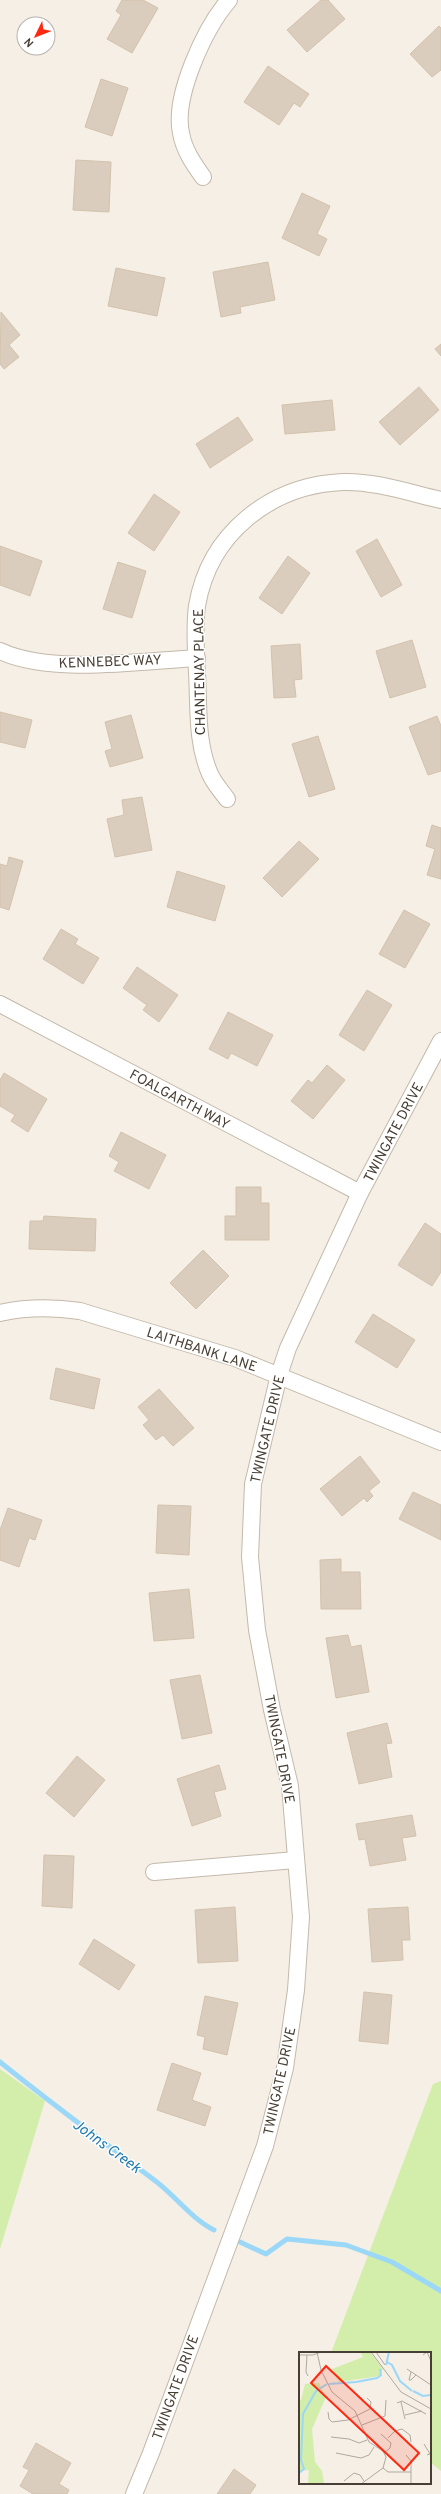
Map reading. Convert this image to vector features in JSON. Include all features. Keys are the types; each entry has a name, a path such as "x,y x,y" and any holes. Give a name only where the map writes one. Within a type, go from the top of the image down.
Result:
{"street":[{"path":"203,177 185,148 180,132 180,117 189,74 208,32 229,0"},
{"name":"CHANTENAY PLACE","path":"227,799 210,776 201,749 197,658 197,608 210,564 236,527 266,504 304,487 344,482 441,500"},
{"name":"KENNEBEC WAY","path":"0,651 31,660 68,665 197,658"},
{"name":"FOALGARTH WAY","path":"0,1004 360,1193"},
{"name":"TWINGATE DRIVE","path":"134,2494 265,2146 285,2068 296,1990 301,1916 290,1786 272,1710 257,1630 250,1557 253,1484 279,1375 288,1348 360,1193 441,1041"},
{"name":"LAITHBANK LANE","path":"0,1313 23,1308 54,1308 80,1311 235,1358 441,1442"},
{"path":"154,1872 296,1860"}],"green space":[{"path":"0,2069 45,2101 0,2249"},
{"path":"441,2081 441,2471 431,2463 431,2352 331,2352 433,2084"}],"building":[{"path":"122,0 143,0 158,8 132,53 107,39 121,15 116,11"},
{"path":"321,0 328,0 345,19 307,52 287,30"},
{"path":"439,26 441,28 441,70 432,77 410,54"},
{"path":"268,66 309,94 300,107 294,103 279,125 244,102"},
{"path":"101,79 128,88 112,136 85,127"},
{"path":"76,160 111,162 109,212 73,210"},
{"path":"302,193 330,206 317,234 327,239 319,256 282,238"},
{"path":"268,262 275,300 240,307 241,313 221,317 213,272"},
{"path":"116,268 165,278 157,316 108,306"},
{"path":"1,312 20,335 9,345 19,357 4,369 0,364"},
{"path":"441,344 441,356 435,349"},
{"path":"419,387 439,410 400,445 379,422"},
{"path":"332,400 335,430 285,434 282,405"},
{"path":"238,417 253,440 210,468 196,444"},
{"path":"154,494 180,512 154,551 128,533"},
{"path":"377,539 402,585 381,597 356,551"},
{"path":"0,546 42,561 30,596 0,585"},
{"path":"288,556 310,573 282,614 259,598"},
{"path":"118,562 146,571 132,618 103,609"},
{"path":"412,640 426,687 390,698 376,651"},
{"path":"300,644 302,679 294,680 296,697 274,698 271,646"},
{"path":"0,712 32,720 25,748 0,742"},
{"path":"131,715 143,758 110,767 105,751 112,749 105,722"},
{"path":"437,716 441,726 441,771 428,775 409,727"},
{"path":"318,736 335,789 309,797 292,744"},
{"path":"142,797 152,850 115,857 107,819 124,815 122,800"},
{"path":"432,825 441,828 441,879 427,875 435,849 426,846"},
{"path":"299,841 319,859 282,897 263,878"},
{"path":"9,857 23,861 9,910 0,907 0,864 7,866"},
{"path":"177,871 225,886 215,921 167,907"},
{"path":"404,910 430,924 405,968 379,954"},
{"path":"61,929 78,939 75,944 99,958 83,984 43,959"},
{"path":"137,967 178,995 159,1022 143,1010 147,1005 123,988"},
{"path":"367,990 392,1005 364,1051 339,1035"},
{"path":"228,1012 273,1035 257,1066 231,1053 228,1059 209,1049"},
{"path":"327,1065 345,1080 313,1119 291,1101 308,1080 312,1083"},
{"path":"4,1073 47,1099 28,1132 11,1121 15,1115 0,1106 0,1080"},
{"path":"121,1132 166,1155 149,1189 114,1171 119,1162 109,1156"},
{"path":"236,1187 261,1187 261,1203 269,1203 269,1240 225,1240 225,1216 236,1216"},
{"path":"44,1216 96,1219 95,1251 29,1249 30,1221 43,1221"},
{"path":"425,1223 441,1234 441,1272 432,1286 398,1265"},
{"path":"203,1250 229,1276 196,1309 170,1283"},
{"path":"373,1314 415,1340 397,1368 355,1342"},
{"path":"56,1368 100,1379 94,1409 50,1399"},
{"path":"159,1389 194,1428 173,1446 163,1435 156,1440 143,1425 149,1420 138,1407"},
{"path":"360,1456 380,1482 369,1491 373,1496 367,1502 364,1498 342,1516 320,1489"},
{"path":"413,1492 441,1505 441,1540 399,1519"},
{"path":"158,1505 191,1506 189,1555 156,1553"},
{"path":"8,1508 42,1520 35,1540 29,1538 19,1567 0,1560 0,1530"},
{"path":"341,1559 341,1572 360,1572 361,1609 321,1609 320,1560"},
{"path":"189,1589 194,1638 154,1641 149,1593"},
{"path":"348,1635 351,1647 361,1645 369,1692 336,1698 326,1638"},
{"path":"200,1675 212,1733 182,1739 170,1680"},
{"path":"387,1723 392,1743 386,1744 392,1777 359,1784 347,1733"},
{"path":"77,1756 105,1780 74,1817 46,1793"},
{"path":"219,1765 226,1789 214,1792 221,1816 192,1826 177,1779"},
{"path":"412,1815 416,1836 402,1838 406,1860 370,1866 365,1839 359,1840 356,1824"},
{"path":"44,1855 74,1856 72,1908 42,1906"},
{"path":"235,1907 238,1961 198,1963 195,1910"},
{"path":"408,1907 410,1940 402,1940 403,1960 372,1962 368,1909"},
{"path":"94,1939 135,1965 119,1990 79,1964"},
{"path":"364,1992 392,1995 388,2044 359,2041"},
{"path":"205,1996 238,2003 227,2055 203,2049 205,2037 197,2035"},
{"path":"172,2063 201,2073 192,2100 211,2107 205,2126 157,2110"},
{"path":"36,2443 71,2463 59,2484 69,2490 67,2494 33,2494 20,2486 29,2470 23,2467"},
{"path":"234,2469 256,2485 250,2494 217,2494"}],"waterway":[{"name":"Johns Creek","path":"0,2062 158,2183 199,2220 214,2230"},
{"name":"Johns Creek","path":"240,2242 266,2254 287,2239 346,2245 392,2262 441,2291"}]}
